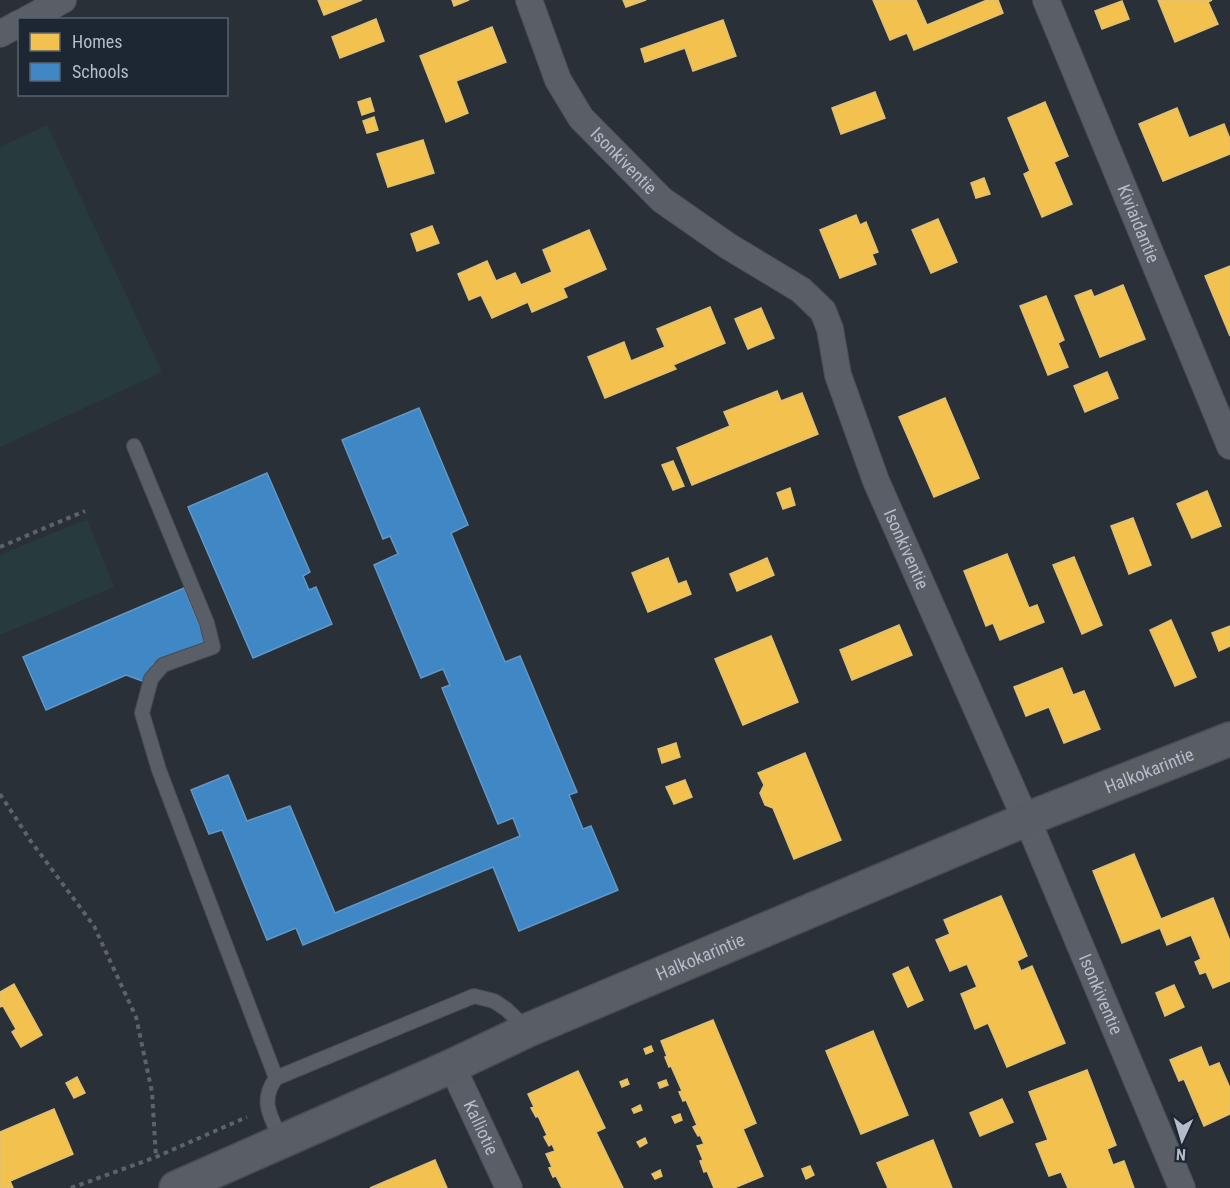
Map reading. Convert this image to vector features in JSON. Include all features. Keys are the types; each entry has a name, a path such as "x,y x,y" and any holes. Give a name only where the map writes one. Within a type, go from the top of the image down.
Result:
{"street":[{"path":"30,18 63,0"},
{"name":"Isonkiventie","path":"529,0 558,80 581,118 662,200 728,246 801,290 823,311 830,329 838,375 876,481 1027,819 1182,1188"},
{"name":"Kiviaidantie","path":"1046,0 1230,446"},
{"path":"0,34 18,24"},
{"name":"Halkokarintie","path":"176,1188 528,1030 1027,819 1230,739"},
{"name":"Kalliotie","path":"452,1066 508,1188"}],"lane":[{"path":"134,446 207,623 213,647 163,665 151,679 142,713 159,770 276,1078"},
{"path":"282,1141 267,1108 270,1087 276,1078 474,996 494,1001 528,1030"}],"path":[{"path":"0,547 86,510"},
{"path":"0,794 30,840 94,926 136,1017 152,1092 156,1157"}],"green space":[{"path":"47,125 162,372 0,447 0,147"},
{"path":"87,519 114,587 0,635 0,555"}],"building: Homes":[{"path":"318,0 362,0 324,15"},
{"path":"452,0 469,0 454,6"},
{"path":"623,0 646,0 626,7"},
{"path":"873,0 916,0 927,25 987,0 998,0 1003,13 914,50 907,33 890,40"},
{"path":"1158,0 1212,0 1208,2 1218,24 1175,42"},
{"path":"1122,1 1129,19 1102,29 1095,11"},
{"path":"376,19 384,41 340,58 332,37"},
{"path":"723,20 736,56 693,71 685,48 645,62 641,49"},
{"path":"492,27 506,62 456,81 468,113 446,122 420,56"},
{"path":"875,92 885,118 841,134 832,108"},
{"path":"370,98 374,111 362,115 358,102"},
{"path":"1045,102 1068,156 1054,162 1072,204 1042,217 1024,174 1030,171 1008,118"},
{"path":"1177,108 1189,138 1224,124 1230,139 1230,154 1163,181 1139,124"},
{"path":"374,117 378,130 367,133 363,121"},
{"path":"423,140 434,173 388,187 377,154"},
{"path":"984,178 990,194 976,198 971,183"},
{"path":"856,215 860,225 866,222 878,252 872,254 876,264 840,278 820,230"},
{"path":"938,219 957,262 931,273 912,230"},
{"path":"432,226 439,243 417,251 411,234"},
{"path":"589,230 606,269 563,288 567,297 532,312 528,302 492,318 481,295 469,300 458,274 487,261 496,281 515,273 521,285 552,272 543,250"},
{"path":"1230,266 1230,336 1205,276"},
{"path":"1123,285 1145,339 1100,357 1075,296 1091,290 1094,297"},
{"path":"1046,296 1064,340 1058,343 1068,367 1048,375 1020,306"},
{"path":"710,307 725,343 673,365 676,369 605,398 588,357 624,342 631,361 665,347 657,329"},
{"path":"761,308 774,338 748,349 735,319"},
{"path":"1107,372 1118,398 1085,412 1074,386"},
{"path":"777,391 781,401 802,393 818,434 692,485 677,448 730,426 724,412"},
{"path":"945,398 979,478 934,497 899,417"},
{"path":"673,461 684,486 673,490 662,465"},
{"path":"790,488 795,505 783,509 777,493"},
{"path":"1207,491 1221,526 1192,538 1177,504"},
{"path":"1133,518 1151,565 1129,574 1111,526"},
{"path":"1007,554 1029,608 1037,605 1044,622 1000,640 993,623 986,626 964,571"},
{"path":"1074,557 1102,625 1082,634 1053,565"},
{"path":"668,558 678,584 686,581 691,594 648,612 632,573"},
{"path":"767,558 774,575 737,591 730,574"},
{"path":"1171,620 1196,677 1175,686 1150,630"},
{"path":"899,625 912,655 852,680 840,650"},
{"path":"1230,626 1230,646 1219,651 1212,633"},
{"path":"771,636 798,702 743,725 715,659"},
{"path":"1062,668 1073,695 1084,691 1100,729 1064,743 1049,707 1026,716 1014,687"},
{"path":"676,743 680,757 662,763 658,749"},
{"path":"805,753 841,840 794,859 773,808 765,805 760,793 764,785 758,773"},
{"path":"685,780 692,797 674,804 666,787"},
{"path":"1134,854 1161,919 1213,898 1230,941 1230,981 1213,988 1206,972 1200,974 1195,962 1201,959 1191,935 1167,945 1160,928 1122,943 1093,871"},
{"path":"1001,896 1027,956 1017,961 1021,971 1032,966 1065,1043 1007,1067 988,1023 975,1029 961,994 977,987 967,964 950,971 936,940 950,934 944,920"},
{"path":"908,967 923,1000 908,1007 893,974"},
{"path":"14,984 42,1035 21,1047 12,1032 16,1029 3,1006 0,1007 0,992"},
{"path":"1174,985 1184,1007 1165,1016 1156,993"},
{"path":"713,1020 756,1123 743,1129 763,1176 734,1188 714,1188 707,1171 704,1172 700,1161 703,1160 697,1146 704,1144 693,1127 697,1125 686,1100 683,1101 679,1092 682,1091 671,1066 669,1067 661,1041"},
{"path":"873,1031 908,1115 861,1134 826,1051"},
{"path":"651,1046 653,1051 646,1054 644,1049"},
{"path":"1201,1047 1209,1067 1219,1063 1230,1088 1230,1114 1204,1126 1184,1079 1179,1081 1170,1060"},
{"path":"1087,1070 1116,1145 1107,1149 1113,1165 1124,1161 1134,1188 1068,1188 1061,1172 1049,1176 1036,1144 1048,1140 1029,1092"},
{"path":"578,1071 605,1128 596,1132 623,1188 562,1188 549,1168 552,1167 546,1154 555,1151 552,1144 549,1146 544,1137 547,1135 538,1116 536,1117 531,1108 534,1107 528,1094"},
{"path":"77,1077 85,1093 74,1098 66,1083"},
{"path":"627,1079 629,1084 622,1087 620,1082"},
{"path":"666,1080 668,1085 660,1088 658,1083"},
{"path":"1002,1099 1013,1122 980,1136 970,1113"},
{"path":"640,1105 642,1110 634,1113 632,1109"},
{"path":"54,1109 73,1154 10,1181 13,1188 0,1188 0,1132"},
{"path":"680,1114 682,1120 675,1123 672,1117"},
{"path":"645,1138 647,1143 640,1147 637,1142"},
{"path":"933,1140 952,1188 888,1188 877,1163"},
{"path":"435,1160 447,1188 370,1188"},
{"path":"810,1166 814,1175 806,1179 802,1169"},
{"path":"660,1170 662,1176 655,1179 652,1174"}],"building: Schools":[{"path":"419,408 468,525 451,533 505,662 520,656 577,792 569,795 583,829 591,826 618,890 519,931 493,867 303,945 296,928 267,940 222,830 209,834 191,790 228,775 247,821 290,806 335,913 520,836 513,818 498,824 442,688 450,685 443,669 421,678 374,565 398,554 390,536 383,539 342,440"},
{"path":"267,473 310,572 303,576 309,590 316,587 332,624 253,658 188,507"},
{"path":"184,588 206,641 153,664 145,682 126,675 46,710 23,657"}]}
